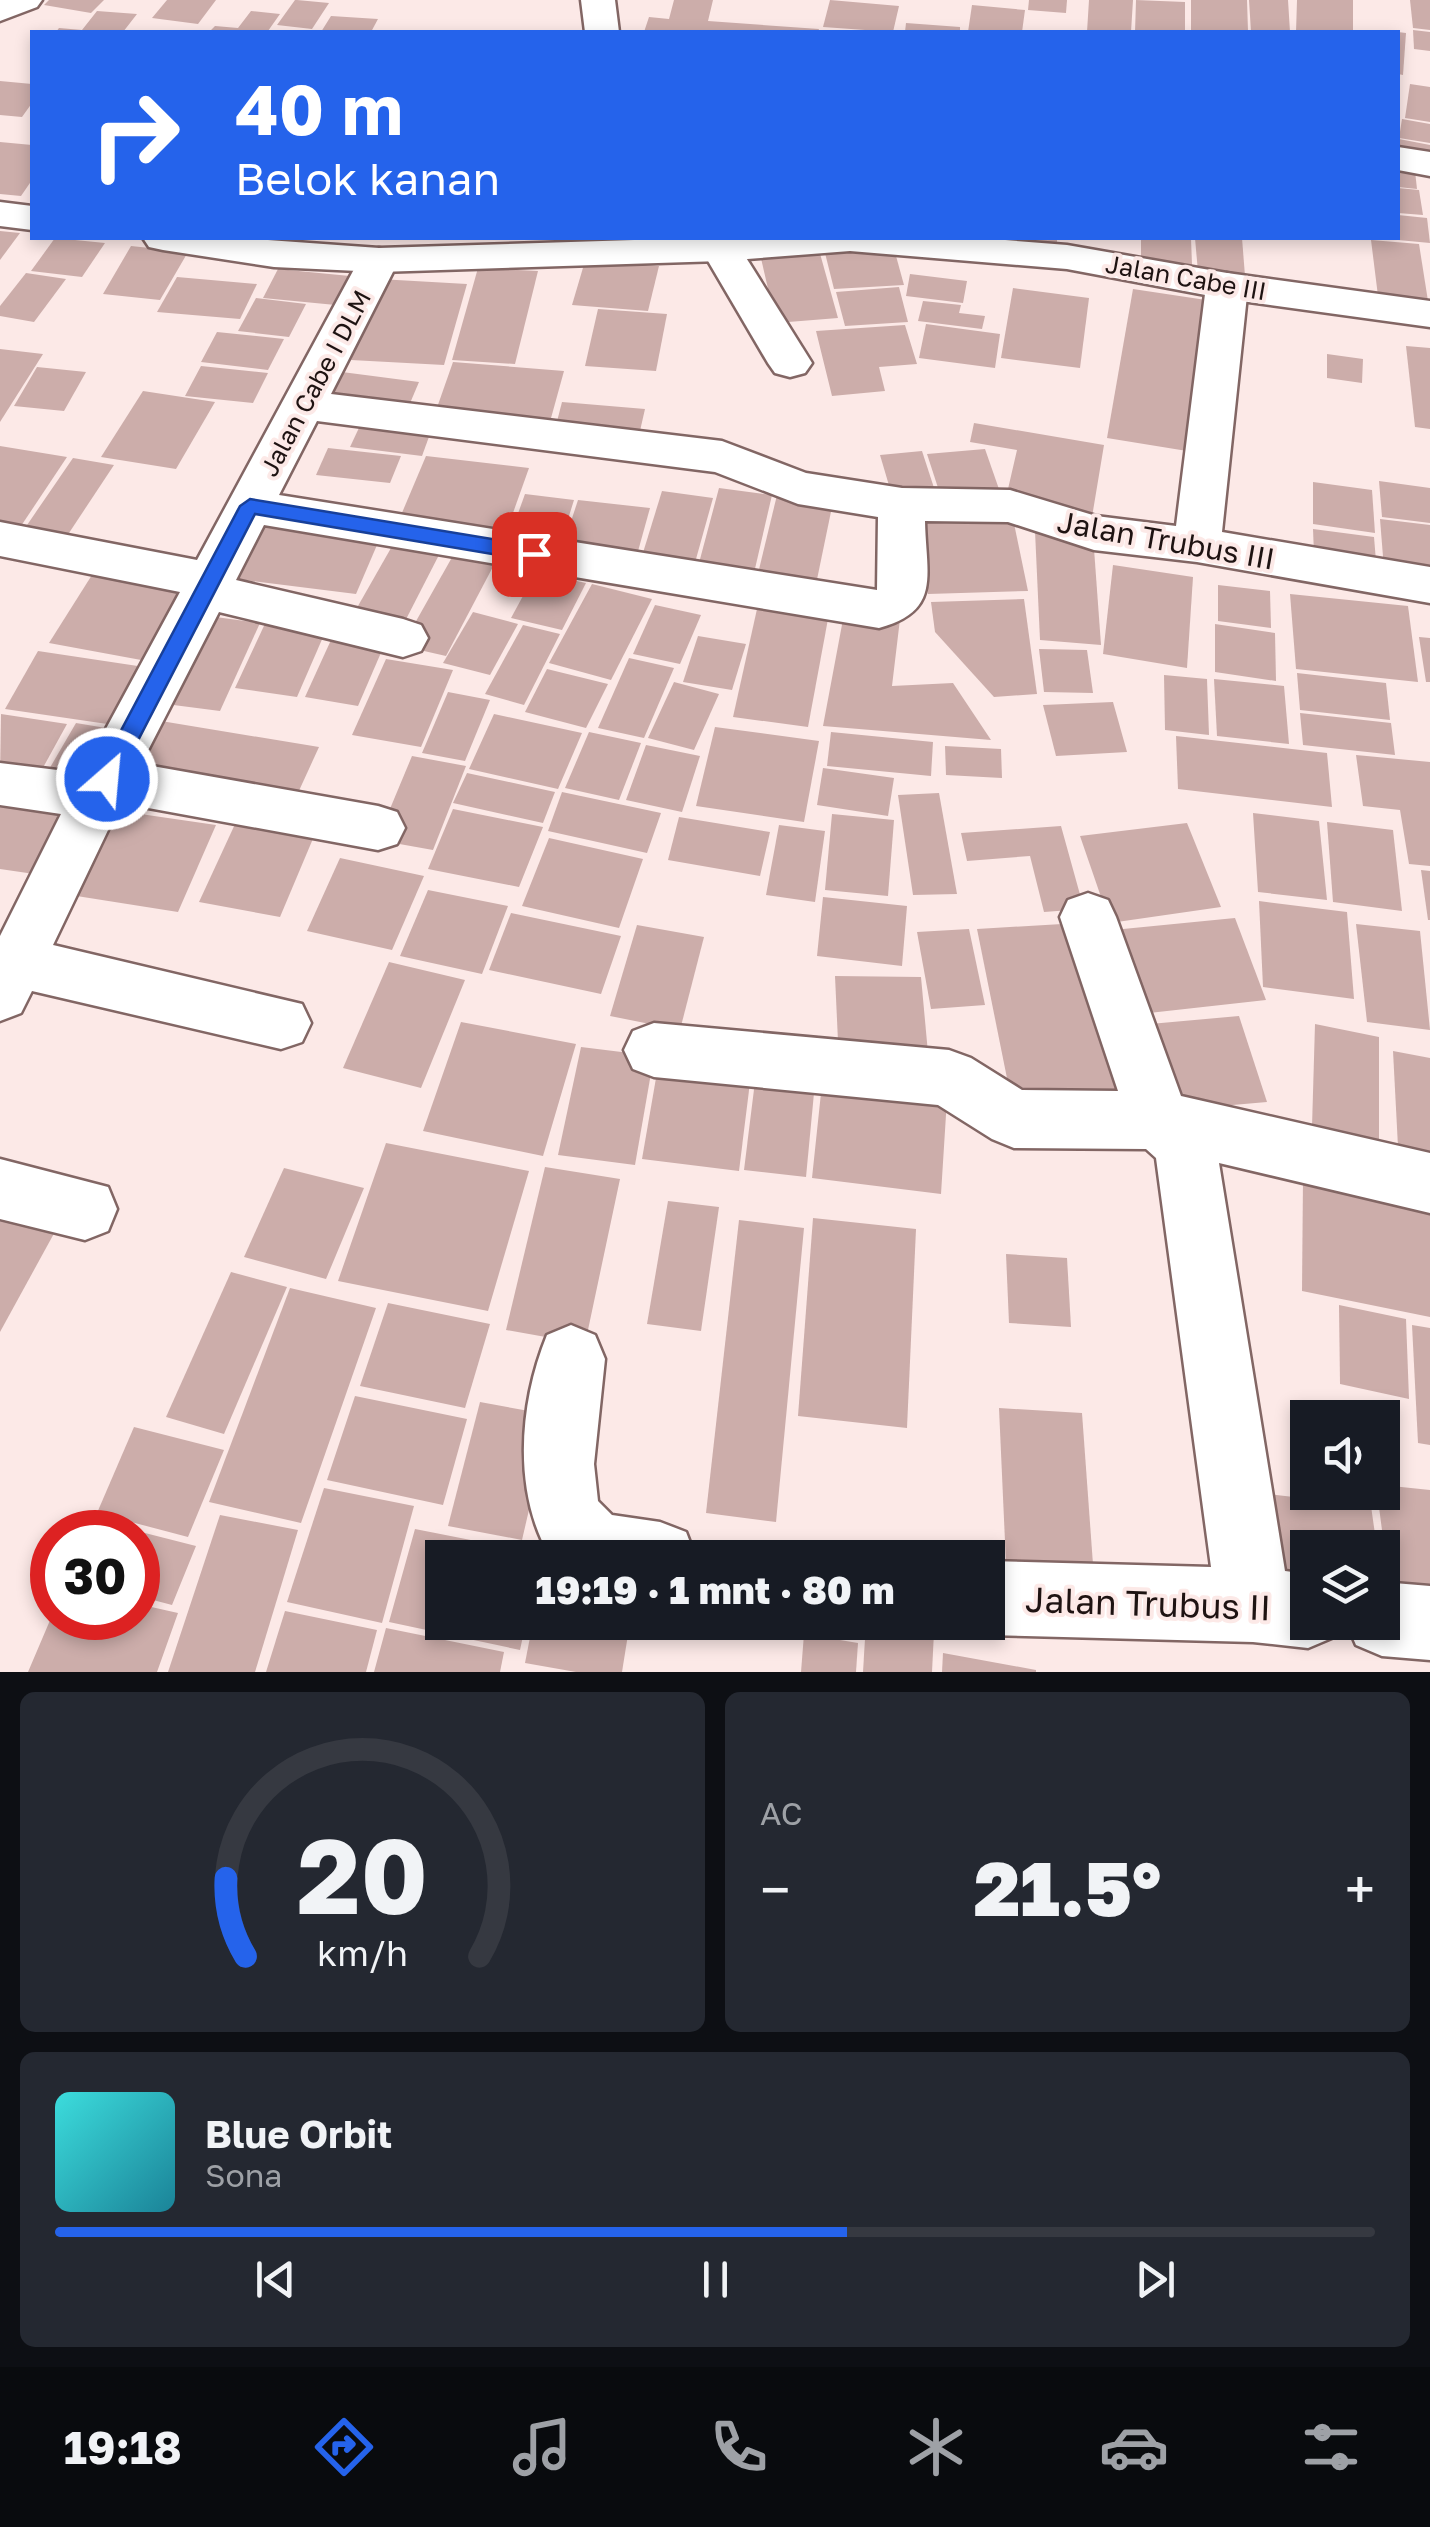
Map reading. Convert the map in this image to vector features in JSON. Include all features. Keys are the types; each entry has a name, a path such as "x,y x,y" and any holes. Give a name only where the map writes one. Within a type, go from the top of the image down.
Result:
{"street":[{"path":"0,12 25,0"},
{"path":"598,0 602,30"},
{"path":"1400,159 1430,164"},
{"path":"0,214 30,218"},
{"name":"Jalan Cabe III","path":"176,240 274,255 380,260 721,250 828,240"},
{"name":"Jalan Cabe III","path":"897,240 1067,247 1228,286 1430,314"},
{"path":"721,250 790,362"},
{"name":"Jalan Cabe I DLM","path":"8,978 207,585 380,260"},
{"path":"1196,545 1228,286"},
{"name":"Jalan Trubus III","path":"304,405 722,457 798,488 902,504 1010,506 1094,533 1196,545 1430,585"},
{"path":"250,506 879,610 902,596 902,504"},
{"path":"0,539 207,585 403,638"},
{"path":"0,784 102,788 378,828"},
{"path":"1088,917 1159,1120 1186,1144 1280,1608"},
{"path":"8,978 281,1022"},
{"path":"654,1050 948,1078 1014,1119 1159,1120 1430,1183"},
{"path":"0,1189 85,1209"},
{"path":"571,1358 558,1489 564,1516 585,1540"},
{"name":"Jalan Trubus II","path":"1005,1599 1280,1608"},
{"path":"1400,1620 1430,1624"}],"building":[{"path":"49,0 104,0 91,13 44,5"},
{"path":"167,0 216,0 198,24 152,18"},
{"path":"295,0 329,3 312,29 277,25"},
{"path":"674,0 713,0 708,21 819,29 645,30 649,17 669,19"},
{"path":"830,0 899,6 893,30 823,27"},
{"path":"1029,0 1067,0 1066,13 1028,10"},
{"path":"1089,0 1133,0 1131,30 1087,30"},
{"path":"1136,0 1185,2 1185,30 1135,30"},
{"path":"1191,0 1247,0 1248,30 1191,30"},
{"path":"1249,0 1288,0 1290,30 1251,30"},
{"path":"1297,0 1353,0 1353,30 1296,30"},
{"path":"1410,0 1430,0 1430,30 1413,28"},
{"path":"972,5 1025,10 1022,30 968,30"},
{"path":"97,11 137,14 125,30 82,30"},
{"path":"251,11 280,14 269,30 211,30 215,26 238,28"},
{"path":"331,16 378,19 372,30 322,30"},
{"path":"906,23 960,27 960,30 905,30"},
{"path":"1413,30 1430,32 1430,51 1414,49"},
{"path":"1400,32 1406,33 1403,75 1400,74"},
{"path":"0,81 30,84 30,106 22,117 0,115"},
{"path":"1410,84 1430,87 1430,122 1405,118"},
{"path":"1402,119 1430,124 1430,143 1400,138"},
{"path":"1400,139 1430,145 1430,162 1400,156"},
{"path":"0,142 30,145 30,183 21,196 0,194"},
{"path":"1400,161 1414,162 1417,189 1400,187"},
{"path":"1400,188 1419,190 1423,215 1400,213"},
{"path":"1400,215 1427,218 1430,243 1398,240"},
{"path":"0,231 20,233 0,260"},
{"path":"54,240 105,243 82,277 31,271"},
{"path":"991,240 1057,240 1057,246"},
{"path":"1141,240 1191,240 1192,265 1141,261"},
{"path":"1195,240 1242,240 1245,276 1198,272"},
{"path":"1371,240 1419,244 1428,301 1378,296"},
{"path":"893,245 904,285 834,289 824,249"},
{"path":"131,246 188,252 160,300 103,294"},
{"path":"819,250 838,318 776,323 760,254"},
{"path":"585,261 659,266 648,311 572,305"},
{"path":"478,268 538,271 515,364 452,360"},
{"path":"278,269 360,277 346,306 263,298"},
{"path":"26,273 66,279 34,322 0,316 0,306"},
{"path":"910,274 967,281 963,303 906,296"},
{"path":"177,277 257,284 240,319 157,312"},
{"path":"379,279 467,284 444,365 351,360"},
{"path":"899,287 908,322 845,326 836,292"},
{"path":"1013,288 1089,298 1080,368 1001,358"},
{"path":"1133,289 1206,300 1187,451 1107,438"},
{"path":"256,298 306,304 289,337 238,331"},
{"path":"923,301 961,305 959,313 985,316 982,329 918,321"},
{"path":"598,309 667,314 656,371 585,366"},
{"path":"926,324 1000,334 995,368 919,358"},
{"path":"905,325 917,364 879,367 885,391 832,396 816,331"},
{"path":"217,332 284,339 268,370 201,362"},
{"path":"1406,346 1430,348 1430,429 1415,427"},
{"path":"0,349 43,354 0,422"},
{"path":"1327,354 1363,359 1362,383 1327,378"},
{"path":"453,362 564,371 548,429 433,419"},
{"path":"201,366 268,373 253,403 185,396"},
{"path":"37,367 86,372 64,411 14,406"},
{"path":"342,372 419,382 405,415 326,405"},
{"path":"143,391 215,402 176,469 101,457"},
{"path":"562,402 645,409 637,444 553,437"},
{"path":"365,415 434,423 422,456 350,447"},
{"path":"974,423 1104,445 1092,517 1005,502 1017,450 970,442"},
{"path":"0,446 67,457 13,538 0,536"},
{"path":"328,448 401,456 390,483 316,475"},
{"path":"985,449 1000,492 941,497 927,454"},
{"path":"922,451 936,494 893,499 880,455"},
{"path":"426,456 529,468 503,541 396,527"},
{"path":"73,458 114,465 67,536 25,528"},
{"path":"1379,481 1430,488 1430,523 1382,517"},
{"path":"1313,482 1372,490 1375,533 1313,524"},
{"path":"719,488 772,495 751,586 695,578"},
{"path":"662,491 713,498 691,577 638,569"},
{"path":"525,494 574,500 558,551 507,544"},
{"path":"777,495 833,502 814,594 755,586"},
{"path":"578,500 650,508 635,562 561,552"},
{"path":"1011,509 1028,591 928,594 915,511"},
{"path":"251,514 383,531 356,594 221,577"},
{"path":"1380,519 1430,525 1430,575 1384,569"},
{"path":"1313,529 1374,537 1376,561 1314,554"},
{"path":"1035,531 1093,535 1101,645 1040,640"},
{"path":"395,541 441,551 400,631 350,620"},
{"path":"455,552 496,561 446,656 402,646"},
{"path":"1113,565 1193,577 1187,668 1103,654"},
{"path":"97,567 197,585 152,662 49,643"},
{"path":"536,572 586,583 562,630 511,618"},
{"path":"592,584 652,599 611,680 549,663"},
{"path":"1218,585 1270,591 1271,628 1218,621"},
{"path":"1290,594 1408,606 1418,682 1296,669"},
{"path":"1024,599 1037,694 994,697 935,632 931,602"},
{"path":"655,605 701,615 680,664 633,654"},
{"path":"757,609 828,619 808,727 733,717"},
{"path":"473,612 518,624 490,675 443,663"},
{"path":"270,613 330,621 297,697 235,688"},
{"path":"844,614 900,619 892,686 953,683 991,740 823,726"},
{"path":"201,615 260,623 220,711 158,703"},
{"path":"1215,624 1275,633 1276,681 1215,672"},
{"path":"523,625 560,634 524,705 485,694"},
{"path":"698,636 746,644 732,690 683,682"},
{"path":"1419,637 1430,638 1430,682 1426,682"},
{"path":"331,640 383,648 358,706 305,697"},
{"path":"1039,649 1087,650 1093,693 1044,692"},
{"path":"38,651 151,668 121,726 5,709"},
{"path":"629,658 674,668 644,738 598,728"},
{"path":"386,659 453,670 421,747 352,735"},
{"path":"547,669 608,684 586,728 525,712"},
{"path":"1297,673 1386,683 1390,720 1300,710"},
{"path":"1164,675 1207,679 1209,735 1165,730"},
{"path":"1214,679 1284,686 1289,744 1217,736"},
{"path":"674,682 719,694 694,750 648,738"},
{"path":"448,692 490,700 465,761 422,753"},
{"path":"1113,702 1127,752 1056,756 1043,705"},
{"path":"1300,713 1391,723 1395,755 1303,745"},
{"path":"1,714 67,724 34,784 0,778"},
{"path":"494,714 582,733 558,789 469,769"},
{"path":"161,721 319,747 292,806 131,778"},
{"path":"76,723 118,730 85,790 41,783"},
{"path":"715,727 819,741 804,822 696,806"},
{"path":"589,732 641,743 619,800 565,788"},
{"path":"831,732 933,742 931,776 827,766"},
{"path":"1176,736 1327,753 1332,807 1178,789"},
{"path":"646,745 700,756 682,812 626,800"},
{"path":"945,746 1001,749 1002,778 946,775"},
{"path":"1356,755 1430,762 1430,866 1409,864 1400,810 1363,806"},
{"path":"412,756 466,766 433,850 377,840"},
{"path":"823,768 894,778 888,816 817,805"},
{"path":"467,773 555,792 543,823 453,803"},
{"path":"562,792 661,813 647,853 548,831"},
{"path":"939,793 957,894 913,895 898,795"},
{"path":"0,799 80,810 48,876 0,869"},
{"path":"106,809 216,825 178,912 64,894"},
{"path":"242,809 320,822 280,917 199,902"},
{"path":"453,809 543,827 519,887 428,869"},
{"path":"1253,813 1319,821 1327,900 1258,892"},
{"path":"832,814 894,820 888,896 825,890"},
{"path":"679,817 770,832 760,876 668,860"},
{"path":"1327,822 1393,830 1402,911 1333,902"},
{"path":"1187,823 1221,907 1110,923 1080,836"},
{"path":"779,825 825,831 815,902 766,895"},
{"path":"1061,826 1084,909 1044,912 1030,856 967,861 961,833"},
{"path":"549,838 643,859 619,928 522,906"},
{"path":"340,858 424,876 392,950 307,931"},
{"path":"1421,870 1430,871 1430,920 1428,920"},
{"path":"428,890 508,906 482,974 400,956"},
{"path":"823,897 907,906 902,966 817,956"},
{"path":"1259,901 1347,912 1354,999 1263,987"},
{"path":"511,913 621,936 601,994 489,970"},
{"path":"1235,918 1266,1000 1140,1014 1113,930"},
{"path":"1079,923 1124,1107 1014,1113 977,929"},
{"path":"1356,924 1420,931 1430,1030 1367,1022"},
{"path":"637,925 704,937 680,1030 610,1016"},
{"path":"969,929 985,1005 931,1009 917,932"},
{"path":"389,962 465,980 421,1088 343,1068"},
{"path":"835,976 921,977 929,1064 839,1063"},
{"path":"1239,1016 1267,1102 1164,1111 1139,1025"},
{"path":"461,1022 576,1044 543,1156 423,1131"},
{"path":"1315,1024 1379,1037 1379,1140 1312,1127"},
{"path":"581,1047 654,1056 635,1165 558,1155"},
{"path":"1393,1051 1430,1058 1430,1171 1399,1166"},
{"path":"660,1055 752,1066 739,1171 642,1159"},
{"path":"757,1065 816,1072 806,1177 744,1170"},
{"path":"887,1075 948,1083 941,1194 812,1178 821,1093 884,1101"},
{"path":"386,1143 529,1171 488,1311 338,1281"},
{"path":"545,1167 620,1179 585,1344 506,1330"},
{"path":"284,1168 364,1188 326,1279 244,1257"},
{"path":"1303,1179 1430,1205 1430,1317 1302,1291"},
{"path":"668,1201 719,1207 701,1331 647,1324"},
{"path":"0,1211 57,1228 0,1332"},
{"path":"813,1218 916,1229 907,1428 798,1416"},
{"path":"739,1220 804,1228 776,1522 706,1513"},
{"path":"1006,1254 1067,1258 1071,1327 1009,1323"},
{"path":"231,1272 287,1287 224,1434 166,1417"},
{"path":"290,1288 376,1308 301,1523 209,1502"},
{"path":"388,1303 490,1324 465,1408 360,1386"},
{"path":"1339,1305 1406,1319 1409,1399 1340,1384"},
{"path":"1412,1325 1430,1328 1430,1445 1418,1443"},
{"path":"355,1396 467,1419 443,1505 327,1480"},
{"path":"480,1402 551,1415 522,1540 448,1526"},
{"path":"999,1408 1082,1413 1095,1592 1007,1586"},
{"path":"134,1427 224,1450 188,1537 160,1530 160,1510 98,1510"},
{"path":"1400,1487 1430,1490 1430,1609 1400,1607 1400,1530 1382,1530 1379,1510 1400,1510"},
{"path":"324,1488 414,1506 382,1623 287,1602"},
{"path":"1260,1493 1290,1497 1290,1510 1372,1510 1374,1530 1290,1530 1290,1580 1267,1578"},
{"path":"220,1515 298,1530 255,1672 168,1672"},
{"path":"415,1529 471,1540 425,1540 425,1630 389,1622"},
{"path":"160,1537 196,1546 172,1605 160,1602"},
{"path":"160,1609 178,1613 157,1672 28,1672 42,1640 160,1640"},
{"path":"285,1611 377,1630 366,1672 266,1672"},
{"path":"386,1628 425,1636 425,1640 445,1640 504,1652 500,1672 374,1672"},
{"path":"473,1640 522,1640 520,1650"},
{"path":"529,1640 627,1640 622,1672 576,1672 525,1663"},
{"path":"804,1640 858,1643 856,1672 801,1672"},
{"path":"865,1640 934,1640 932,1672 863,1672"},
{"path":"943,1653 1036,1670 1036,1672 942,1672"}],"route":[{"path":"107,779 250,506 534,554"}]}
